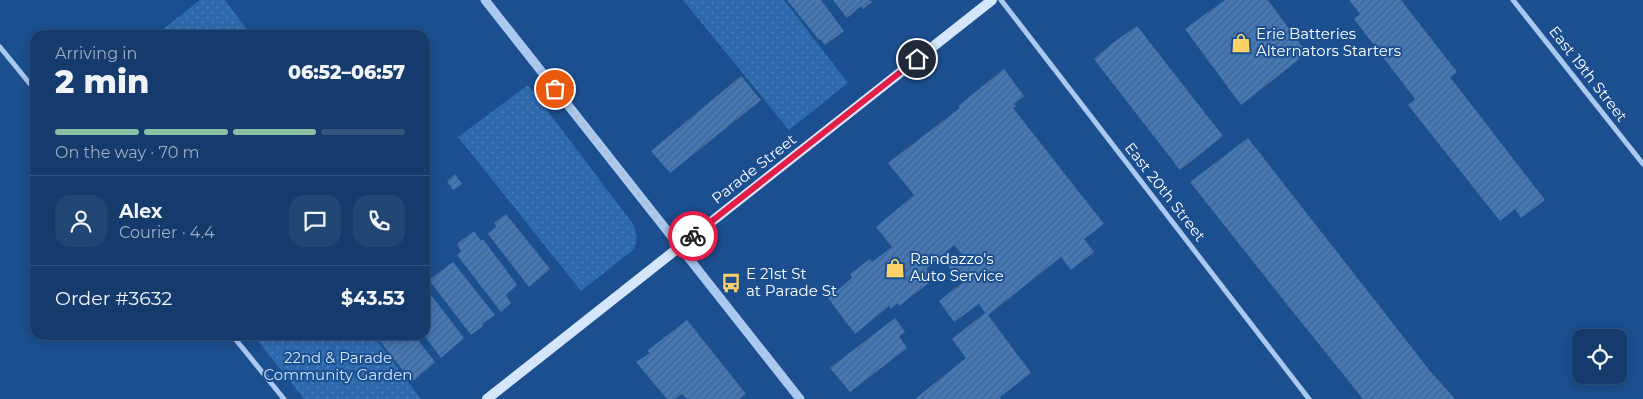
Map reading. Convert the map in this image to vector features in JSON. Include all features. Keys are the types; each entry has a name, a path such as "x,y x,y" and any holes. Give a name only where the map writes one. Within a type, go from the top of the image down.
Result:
{"main road":[{"name":"Parade Street","path":"487,399 992,0"}],"street":[{"path":"485,0 800,399"},
{"name":"East 20th Street","path":"1001,0 1309,399"},
{"name":"East 19th Street","path":"1513,0 1643,164"},
{"path":"0,46 30,84"},
{"path":"236,340 284,399"}],"green space":[{"path":"200,0 225,0 247,30 162,30"},
{"path":"683,0 784,0 848,83 789,130"},
{"path":"528,85 633,224 635,231 636,241 633,250 581,291 458,137"},
{"name":"22nd & Parade Community Garden","path":"257,340 377,340 421,399 304,399"}],"building":[{"path":"787,0 821,0 844,31 825,45"},
{"path":"833,0 870,0 872,2 863,9 861,6 847,18"},
{"path":"1225,0 1268,0 1307,53 1241,105 1185,29"},
{"path":"1349,0 1401,0 1457,72 1450,77 1545,200 1521,218 1515,209 1500,221 1408,105 1415,99 1354,19 1360,14"},
{"path":"1137,26 1223,136 1180,170 1094,59"},
{"path":"1004,69 1024,96 1014,104 1016,106 1013,108 1104,224 1084,239 1094,252 1071,270 1061,257 988,315 1031,373 1000,397 1001,399 915,399 966,358 952,339 985,313 979,304 954,322 939,301 962,283 947,265 962,254 954,245 926,269 934,279 899,306 898,303 891,309 889,306 855,334 828,298 852,278 850,274 870,259 872,262 892,247 876,227 914,195 888,163 960,108 958,106"},
{"path":"741,76 761,100 670,173 651,151"},
{"path":"1248,138 1430,371 1455,399 1363,399 1289,307 1190,182"},
{"path":"455,174 462,184 453,190 447,181"},
{"path":"506,214 550,269 529,287 488,234 496,227 494,223"},
{"path":"474,231 481,241 483,239 517,285 506,295 511,303 501,312 457,255 461,251 457,244"},
{"path":"453,262 495,315 471,335 430,279"},
{"path":"430,294 464,338 441,358 428,340 430,340"},
{"path":"895,318 905,332 899,336 907,348 850,392 830,368"},
{"path":"687,320 746,394 739,399 687,399 682,394 675,399 667,399 636,362 650,353 647,351"},
{"path":"379,340 418,340 435,362 412,382"}],"way so far":[{"path":"555,89 680,247 693,236"}],"place":[{"name":"Erie Batteries Alternators Starters","path":"1241,43"},
{"name":"Randazzo's Auto Service","path":"895,268"},
{"name":"E 21st St at Parade St","path":"731,283"}],"route":[{"path":"693,236 917,59"}]}
